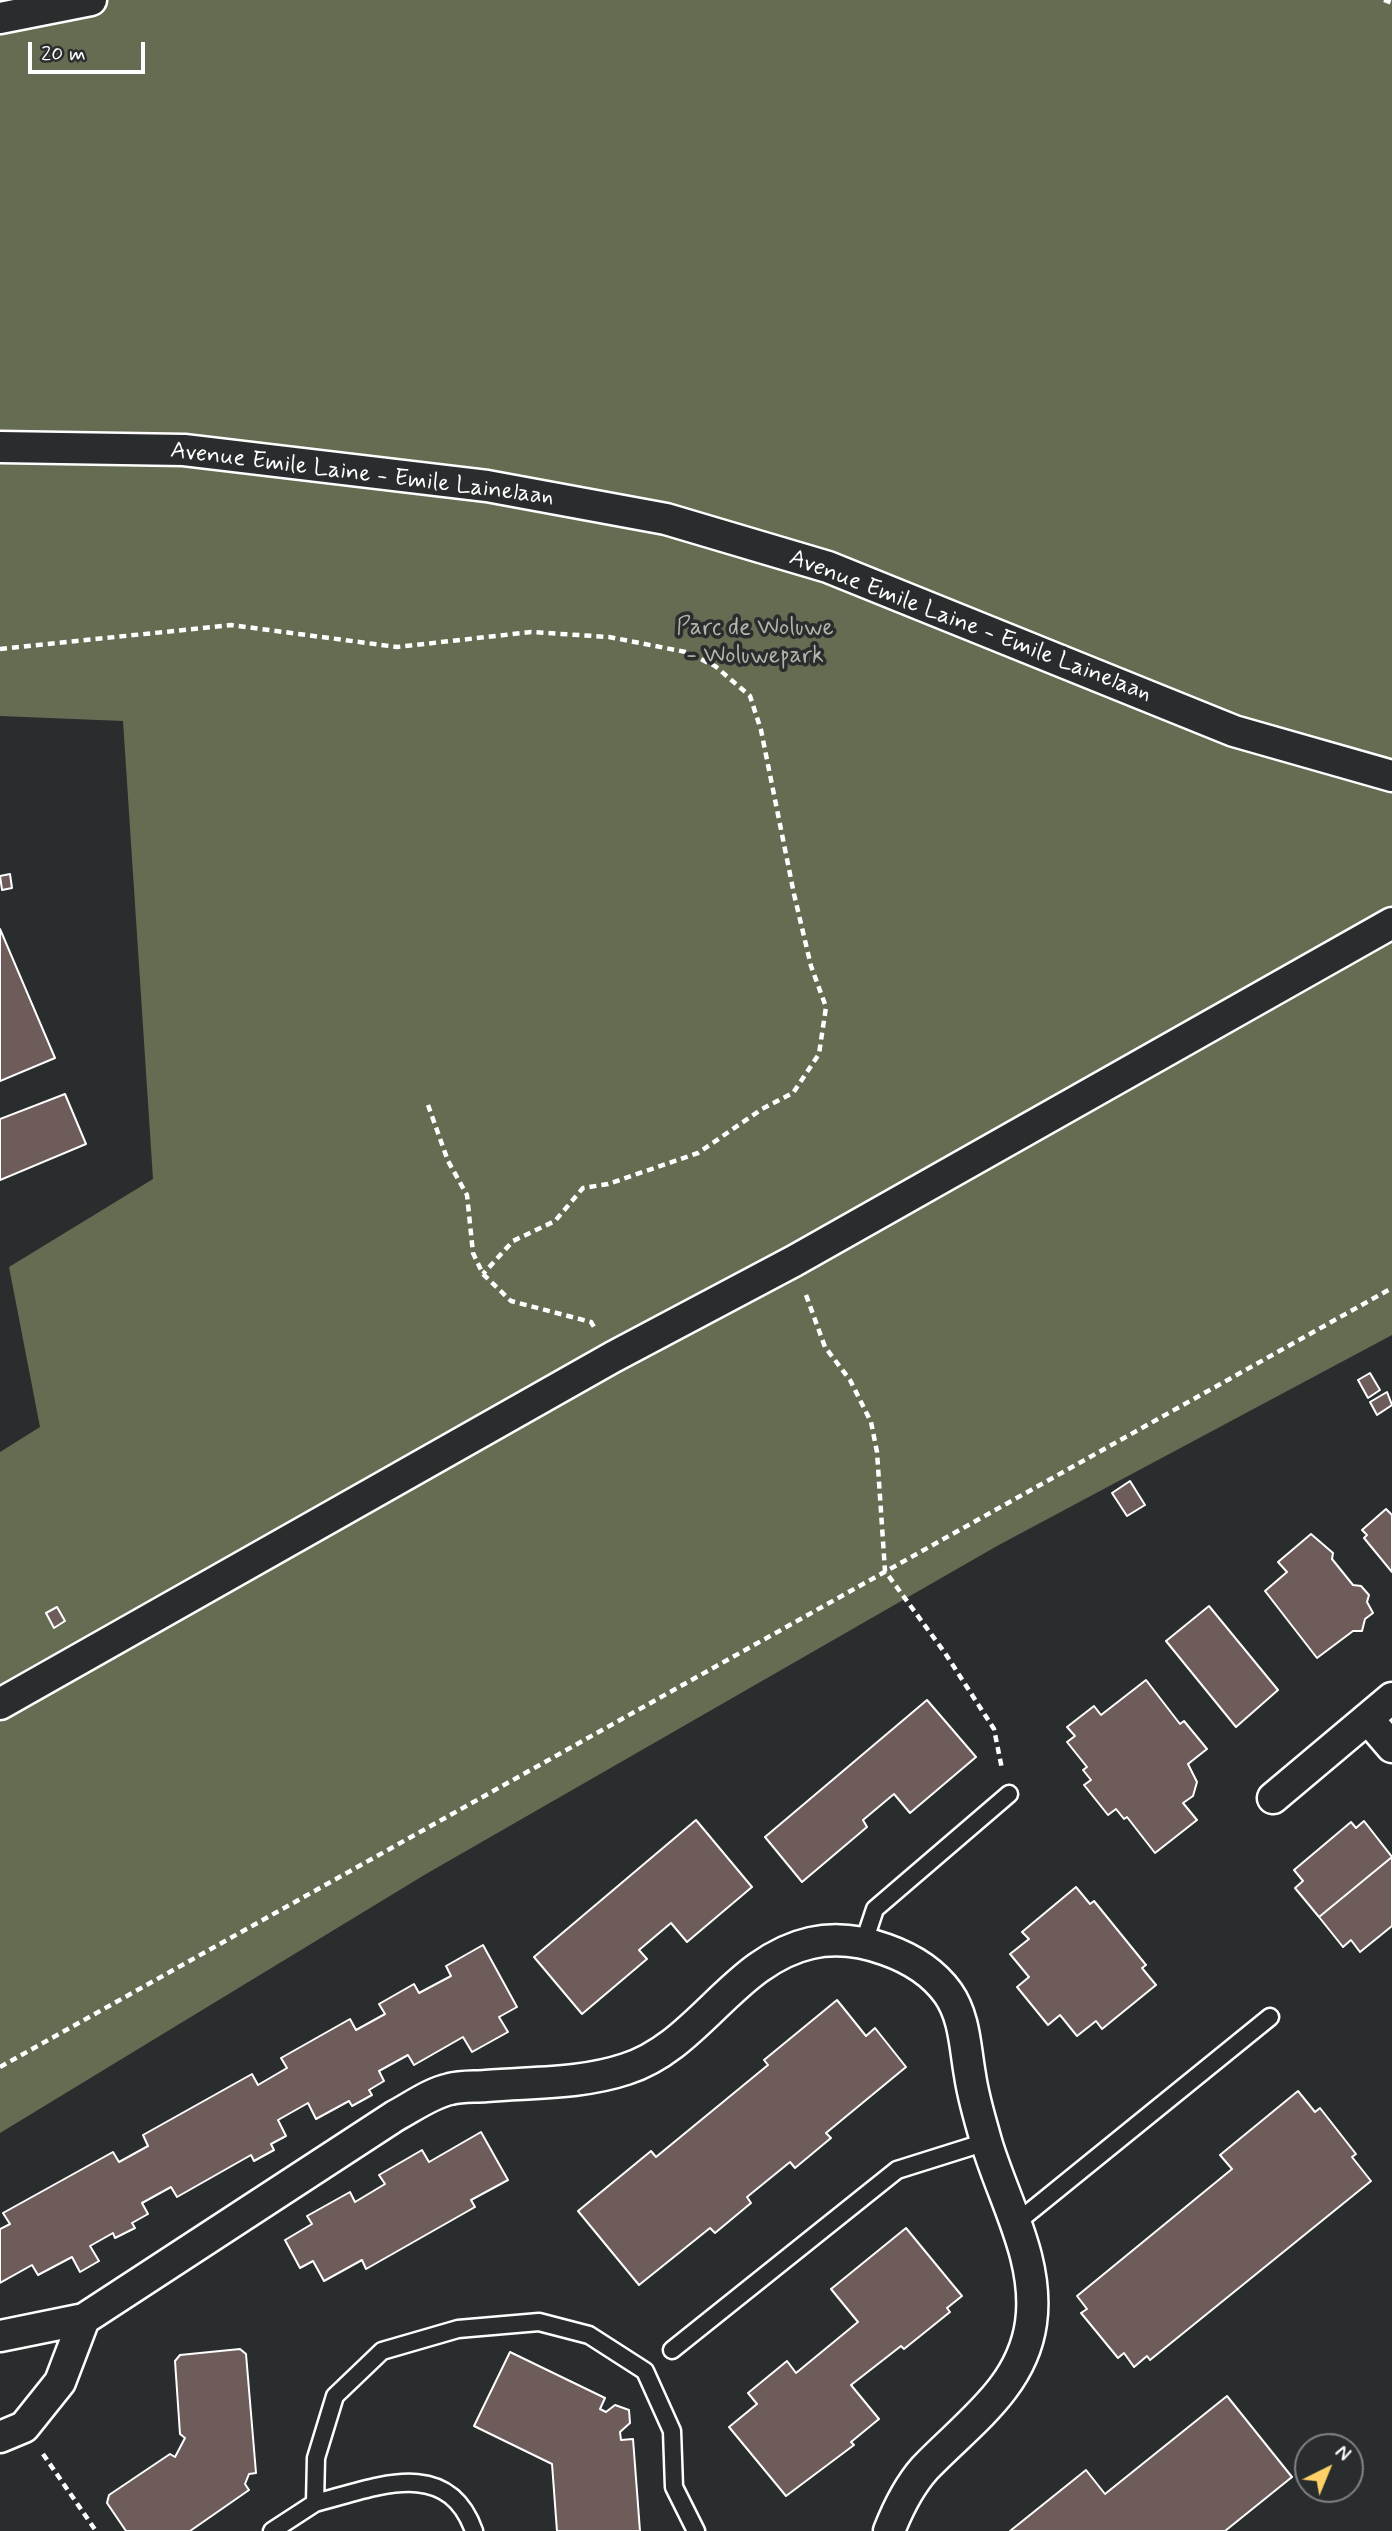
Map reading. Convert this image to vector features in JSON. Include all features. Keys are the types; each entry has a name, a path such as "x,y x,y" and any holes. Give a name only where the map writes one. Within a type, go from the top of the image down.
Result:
{"street":[{"path":"0,18 91,0"},
{"name":"Avenue Emile Laine - Emile Lainelaan","path":"0,447 184,450 487,486 666,520 828,567 1234,731 1392,776"},
{"path":"0,1704 612,1357 794,1261 1392,923"},
{"path":"1273,1798 1392,1698"},
{"path":"1368,1718 1392,1747"},
{"path":"0,2336 84,2319 395,2116 449,2089 586,2080 629,2068 673,2043 765,1961 811,1943 864,1942 917,1965 948,1993 964,2032 970,2078 986,2142 1016,2223 1030,2279 1031,2323 1017,2371 980,2417 924,2469 901,2500 889,2531"},
{"path":"12,2432 60,2382 84,2319"}],"lane":[{"path":"864,1942 875,1909 1009,1794"},
{"path":"1016,2223 1270,2017"},
{"path":"672,2350 897,2170 986,2142"},
{"path":"315,2503 316,2458 335,2396 382,2351 458,2329 539,2322 589,2335 645,2371 671,2431 674,2487 696,2531"},
{"path":"272,2531 315,2503 393,2483 433,2484 466,2507 474,2531"}],"path":[{"path":"1384,0 1392,3"},
{"path":"0,649 231,625 397,647 531,632 609,637 686,652 715,666 750,696 761,730 808,954 825,1007 820,1054 793,1093 762,1109 698,1153 608,1184 583,1188 555,1220 513,1241 483,1274"},
{"path":"428,1105 448,1161 467,1195 473,1253 483,1274 511,1301 591,1322"},
{"path":"0,2067 1392,1288"},
{"path":"811,1307 825,1347 850,1380 870,1422 877,1452 885,1571 994,1728 1009,1794"},
{"path":"12,2432 96,2531"}],"green space":[{"name":"Parc de Woluwe - Woluwepark","path":"0,0 1392,0 1392,1335 997,1546 426,1874 0,2133 0,1452 40,1427 9,1267 153,1179 123,721 0,716"}],"building":[{"path":"10,874 12,888 2,890 0,876"},
{"path":"0,929 55,1058 0,1081"},
{"path":"65,1094 86,1144 0,1180 0,1119"},
{"path":"1370,1373 1380,1390 1368,1398 1358,1380"},
{"path":"1387,1392 1392,1405 1377,1415 1370,1402"},
{"path":"1130,1481 1145,1505 1127,1516 1112,1493"},
{"path":"1386,1509 1392,1515 1392,1572 1364,1538 1367,1535 1362,1530"},
{"path":"1311,1534 1333,1553 1332,1559 1353,1585 1361,1586 1369,1595 1367,1602 1373,1613 1365,1619 1362,1631 1353,1631 1317,1658 1265,1591 1287,1572 1278,1562"},
{"path":"1209,1606 1278,1690 1236,1727 1166,1641"},
{"path":"57,1607 65,1621 54,1628 46,1613"},
{"path":"1146,1680 1180,1724 1184,1721 1207,1749 1188,1764 1197,1782 1193,1796 1183,1803 1197,1820 1155,1853 1127,1817 1124,1819 1116,1809 1108,1815 1084,1785 1091,1780 1083,1770 1087,1767 1067,1742 1075,1736 1067,1727 1094,1706 1101,1715"},
{"path":"927,1700 976,1757 910,1813 894,1794 863,1820 867,1827 802,1882 765,1837"},
{"path":"696,1820 752,1887 687,1942 671,1923 639,1950 647,1959 582,2014 534,1957"},
{"path":"1364,1821 1392,1857 1319,1917 1295,1888 1303,1881 1294,1870 1351,1822 1356,1828"},
{"path":"1392,1857 1392,1926 1360,1952 1351,1940 1343,1947 1319,1917"},
{"path":"1076,1887 1090,1904 1094,1901 1146,1965 1142,1968 1156,1985 1102,2029 1096,2021 1077,2036 1060,2015 1048,2025 1017,1987 1029,1977 1010,1954 1029,1939 1022,1932"},
{"path":"483,1945 517,2007 499,2017 508,2032 472,2052 463,2037 414,2065 408,2055 379,2071 384,2081 369,2090 372,2095 352,2106 349,2101 316,2119 308,2103 278,2120 286,2136 271,2144 274,2150 254,2161 251,2155 177,2197 171,2187 142,2203 148,2214 132,2223 135,2228 115,2238 113,2233 90,2246 99,2261 80,2272 72,2257 38,2275 32,2265 0,2283 0,2229 10,2224 3,2213 113,2152 119,2162 148,2146 143,2135 252,2074 258,2085 287,2068 281,2058 350,2019 356,2030 385,2014 379,2004 414,1984 419,1993 451,1976 446,1966"},
{"path":"837,2000 866,2036 875,2028 906,2067 826,2133 831,2138 795,2168 790,2162 747,2197 751,2203 715,2233 710,2228 639,2285 578,2211 651,2151 656,2157 768,2065 764,2060"},
{"path":"1298,2091 1315,2112 1320,2108 1356,2154 1352,2157 1371,2181 1150,2360 1147,2356 1134,2367 1124,2353 1118,2358 1081,2313 1087,2309 1077,2296 1232,2169 1220,2155"},
{"path":"481,2132 508,2180 471,2200 475,2207 366,2269 362,2260 324,2281 313,2261 300,2268 285,2240 312,2224 307,2216 350,2192 355,2202 385,2184 379,2175 422,2150 429,2162"},
{"path":"906,2228 962,2296 947,2308 950,2312 904,2349 901,2346 851,2385 879,2419 851,2442 854,2445 786,2496 729,2427 757,2404 748,2393 787,2361 796,2373 858,2322 831,2289"},
{"path":"240,2349 246,2354 256,2473 249,2474 245,2484 249,2490 190,2531 126,2531 107,2503 109,2495 170,2454 175,2457 185,2438 180,2434 175,2361 180,2355"},
{"path":"510,2352 605,2398 600,2409 606,2412 615,2405 629,2410 630,2423 620,2432 621,2440 633,2439 640,2531 557,2531 552,2464 474,2426"},
{"path":"1227,2396 1292,2477 1225,2531 1010,2531 1086,2470 1105,2494"}]}
